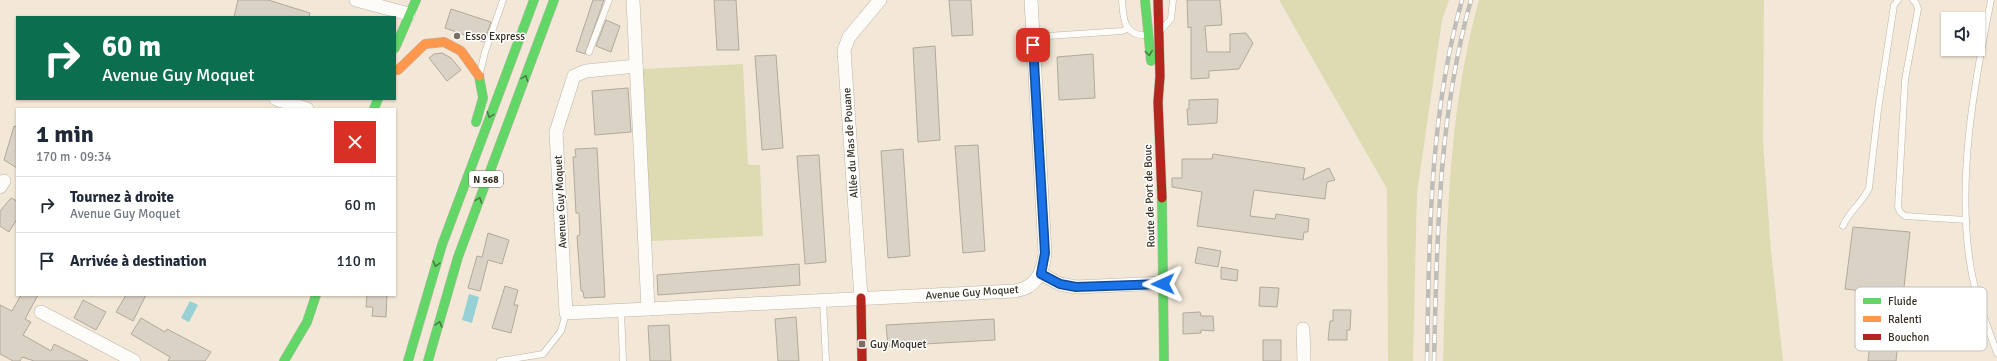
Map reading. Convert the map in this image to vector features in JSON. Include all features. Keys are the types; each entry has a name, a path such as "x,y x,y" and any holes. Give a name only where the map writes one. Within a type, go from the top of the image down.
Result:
{"main road":[{"path":"396,46 416,0"},
{"name":"N 568","path":"408,361 442,245 534,0"},
{"name":"N 568","path":"428,361 458,257 554,0"},
{"name":"Route de Port de Bouc","path":"1145,0 1147,35 1158,102"},
{"name":"Route de Port de Bouc","path":"1158,0 1160,31 1158,102 1164,361"},
{"path":"396,70 398,70 425,44 444,42 461,51 479,76 483,98 474,128"},
{"path":"442,245 446,216 460,170"},
{"path":"284,361 307,322 316,296"},
{"path":"861,298 862,361"}],"street":[{"path":"356,0 409,14"},
{"path":"633,0 648,309"},
{"name":"Allée du Mas de Pouane","path":"861,298 844,50 849,37 880,0"},
{"path":"1031,0 1045,253 1041,274 1060,284 1076,287 1163,284"},
{"name":"Avenue Guy Moquet","path":"636,66 586,70 574,76 556,132 566,313 1020,290 1031,285 1041,274"},
{"path":"279,100 304,108"},
{"path":"41,312 134,361"},
{"path":"1303,329 1304,361"}],"lane":[{"path":"479,76 485,52 503,0"},
{"path":"590,52 609,0"},
{"path":"1122,0 1123,20 1127,29 1137,34 1147,35 1160,31 1171,19 1173,0"},
{"path":"1843,226 1846,218 1866,196 1869,188 1878,110 1894,6 1898,0"},
{"path":"1913,0 1918,9 1905,80 1898,207 1900,212 1905,216 1966,220"},
{"path":"1976,287 1971,268 1966,220 1969,140 1991,0"},
{"path":"1033,37 1122,31 1127,29"},
{"path":"823,300 826,361"},
{"path":"621,310 623,361"},
{"path":"500,361 543,354 561,331 566,313"},
{"path":"1987,323 1997,353"}],"shaded area":[{"path":"1279,0 1449,0 1442,20 1417,193 1413,361 1388,361 1387,189"},
{"path":"1479,0 1764,0 1763,142 1771,251 1783,361 1443,361 1447,225 1454,134 1468,44"},
{"path":"743,64 748,165 760,165 763,236 651,241 642,69"}],"water":[{"path":"469,294 479,297 472,323 462,320"},
{"path":"190,301 198,305 189,322 181,318"}],"building":[{"path":"238,0 268,0 310,13 309,16 234,16"},
{"path":"593,0 604,0 585,54 576,51"},
{"path":"714,0 736,0 739,50 717,50"},
{"path":"949,0 971,0 973,35 952,36"},
{"path":"1187,0 1220,0 1222,25 1205,26 1207,52 1230,52 1230,34 1246,33 1253,43 1239,69 1209,71 1209,78 1191,79 1191,27 1188,28"},
{"path":"451,9 491,22 484,42 445,28"},
{"path":"606,20 620,26 611,52 596,46"},
{"path":"935,46 940,140 918,142 913,48"},
{"path":"442,53 451,58 461,70 447,81 429,58 434,54"},
{"path":"1093,54 1095,98 1059,100 1057,57"},
{"path":"776,55 783,148 762,150 755,56"},
{"path":"628,88 631,132 595,135 592,91"},
{"path":"1218,99 1217,123 1188,125 1187,109 1189,109 1189,100"},
{"path":"14,126 16,127 16,167 4,160"},
{"path":"978,145 985,251 963,253 955,146"},
{"path":"597,148 605,297 584,298 583,291 581,291 577,236 580,235 579,213 576,213 573,157 576,157 575,149"},
{"path":"903,149 910,256 888,258 881,151"},
{"path":"1213,154 1305,168 1303,180 1329,168 1335,180 1327,182 1325,199 1254,190 1250,216 1275,219 1276,214 1309,219 1308,232 1304,232 1303,240 1197,226 1202,192 1172,187 1172,178 1182,178 1182,159 1212,159"},
{"path":"819,155 826,262 805,264 797,156"},
{"path":"11,198 16,200 16,221 9,232 0,226 0,211"},
{"path":"1853,227 1910,232 1904,287 1855,287 1855,290 1845,289"},
{"path":"488,233 509,240 502,264 488,260 480,291 468,288 477,256 482,257"},
{"path":"1198,247 1221,251 1218,267 1195,263"},
{"path":"799,264 800,285 658,295 657,275"},
{"path":"1221,267 1238,270 1237,281 1221,279"},
{"path":"505,286 518,290 514,305 518,305 511,333 492,328"},
{"path":"1260,287 1279,288 1277,307 1259,306"},
{"path":"20,296 37,296 25,319 31,322 23,335 51,351 54,344 88,361 34,361 22,357 20,361 13,361 0,354 0,305 12,311"},
{"path":"125,296 146,296 133,321 116,312"},
{"path":"367,296 387,296 386,317 372,316 373,307 366,307"},
{"path":"83,300 106,312 96,330 74,318"},
{"path":"1333,310 1351,310 1350,330 1347,330 1347,340 1328,340 1330,321 1333,321"},
{"path":"1200,312 1201,316 1213,316 1214,331 1201,330 1201,333 1183,334 1183,313"},
{"path":"796,317 799,361 778,361 775,319"},
{"path":"141,318 165,332 167,329 211,352 205,361 168,361 170,357 131,334"},
{"path":"994,319 995,340 888,346 886,325"},
{"path":"669,325 671,361 650,361 648,326"},
{"path":"1263,340 1281,340 1281,361 1263,361"},
{"path":"1869,351 1897,351 1896,361 1868,361"}],"railway":[{"path":"1427,361 1430,225 1437,134 1451,44 1462,0"},
{"path":"1434,361 1436,270 1441,179 1452,89 1460,44 1471,0"}],"traffic: fast":[{"path":"396,46 416,0"},
{"path":"408,361 442,245 534,0"},
{"path":"428,361 458,257 554,0"},
{"path":"1145,0 1151,61"},
{"path":"476,122 483,98 479,76"},
{"path":"374,108 378,100"},
{"path":"1162,198 1164,361"},
{"path":"284,361 307,322 316,296"}],"traffic: slow":[{"path":"396,70 398,70 425,44 444,42 461,51 479,76"}],"traffic: jam":[{"path":"1158,0 1160,76 1158,102 1162,198"},
{"path":"861,298 862,361"}],"place":[{"name":"Esso Express","path":"457,36"},
{"name":"Guy Moquet","path":"862,344"}],"route":[{"path":"1033,45 1045,253 1041,274 1060,284 1076,287 1163,284"}]}
